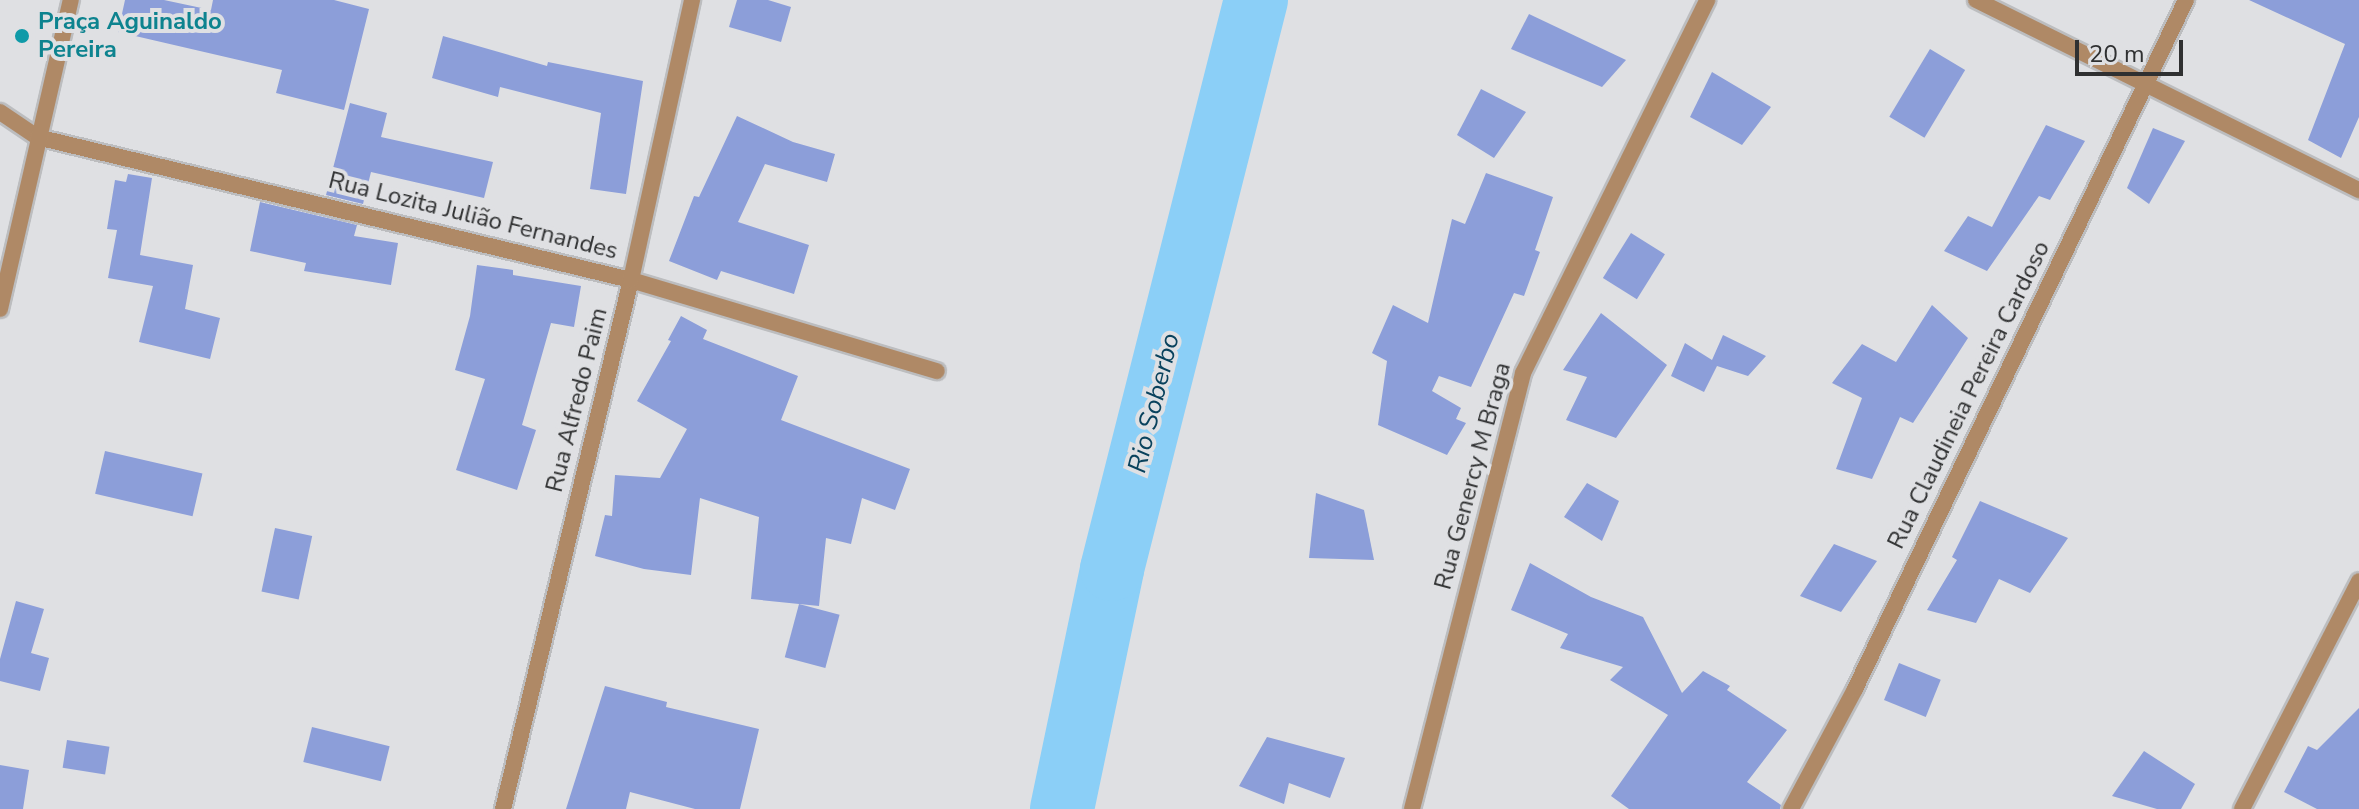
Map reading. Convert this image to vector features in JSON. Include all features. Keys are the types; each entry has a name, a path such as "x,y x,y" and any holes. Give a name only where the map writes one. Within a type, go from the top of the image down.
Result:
{"street":[{"path":"0,309 37,137 71,0"},
{"name":"Rua Alfredo Paim","path":"503,809 631,280 692,0"},
{"name":"Rua Genercy M Braga","path":"1412,809 1523,373 1707,0"},
{"path":"1976,0 2359,190"},
{"name":"Rua Claudineia Pereira Cardoso","path":"1791,809 1855,689 2186,0"},
{"name":"Rua Lozita Julião Fernandes","path":"0,112 37,137 631,280 937,371"},
{"path":"2242,809 2359,581"}],"building":[{"path":"125,0 164,0 211,10 213,0 334,0 369,9 344,110 276,93 282,70 118,32"},
{"path":"737,0 768,0 791,7 781,42 729,27"},
{"path":"2249,0 2359,0 2359,117 2341,158 2308,140 2345,44"},
{"path":"1529,14 1626,60 1602,87 1511,49"},
{"path":"443,36 547,66 548,62 643,81 626,194 590,189 601,113 500,87 498,97 432,78"},
{"path":"1930,49 1965,70 1924,138 1889,117"},
{"path":"1712,72 1771,107 1742,145 1690,117"},
{"path":"1481,89 1526,112 1494,158 1457,135"},
{"path":"350,103 387,113 381,137 493,162 484,198 371,172 363,204 326,195"},
{"path":"737,116 793,142 835,154 827,182 765,164 738,222 809,245 794,294 721,271 717,280 669,261 694,196 699,197"},
{"path":"2046,125 2085,141 2050,200 2039,196 1987,271 1944,251 1968,216 1992,227"},
{"path":"2153,128 2185,141 2149,204 2127,188"},
{"path":"1486,173 1553,197 1535,250 1540,252 1524,296 1514,293 1471,387 1439,376 1432,391 1461,408 1456,419 1466,423 1447,455 1378,425 1387,361 1372,353 1393,305 1428,323 1452,219 1465,224"},
{"path":"128,174 152,178 140,255 193,265 185,309 220,318 210,359 139,342 153,286 108,278 117,230 107,229 115,180 126,182"},
{"path":"260,202 357,225 354,236 398,243 391,285 304,271 306,263 250,251"},
{"path":"1631,233 1665,254 1637,299 1603,278"},
{"path":"477,265 513,270 513,275 581,286 574,327 551,323 522,425 536,430 517,490 456,470 485,379 455,370 470,316"},
{"path":"1932,305 1968,338 1913,423 1900,417 1872,479 1836,469 1862,398 1832,383 1862,344 1896,362"},
{"path":"1601,313 1667,365 1616,438 1566,420 1587,377 1563,370"},
{"path":"681,316 707,330 703,339 798,376 781,420 910,469 895,510 862,498 851,544 826,538 819,606 751,599 759,517 700,498 691,575 644,569 595,556 605,515 612,516 615,475 660,478 687,429 637,401 671,341 668,340"},
{"path":"1723,335 1766,356 1748,376 1717,366 1704,392 1671,376 1685,343 1712,360"},
{"path":"105,451 202,473 193,516 95,494"},
{"path":"1587,483 1619,501 1602,541 1564,517"},
{"path":"1316,493 1364,510 1374,560 1309,558"},
{"path":"1980,501 2068,538 2030,593 1999,579 1976,623 1927,610 1957,560 1952,557"},
{"path":"275,528 312,536 299,599 261,592"},
{"path":"1834,544 1877,561 1841,612 1800,596"},
{"path":"1530,563 1591,597 1643,617 1682,693 1703,671 1730,686 1727,690 1787,730 1747,782 1781,805 1780,809 1629,809 1611,796 1668,715 1610,680 1623,667 1560,648 1568,634 1511,610"},
{"path":"16,601 44,609 31,653 49,658 40,691 0,681 0,659"},
{"path":"799,604 840,615 825,668 785,657"},
{"path":"1899,663 1941,680 1926,717 1884,700"},
{"path":"605,686 667,702 666,707 759,729 740,809 695,809 630,792 626,809 566,809"},
{"path":"2359,708 2359,809 2317,809 2284,792 2308,746 2317,750"},
{"path":"312,727 390,746 381,781 303,762"},
{"path":"1267,737 1345,758 1330,798 1289,783 1284,804 1239,786"},
{"path":"67,740 109,747 105,774 63,768"},
{"path":"2144,751 2195,784 2181,809 2157,809 2112,796"},
{"path":"0,765 29,770 23,809 0,809"}],"waterway":[{"name":"Rio Soberbo","path":"1062,809 1112,569 1256,0"}],"place":[{"name":"Praça Aguinaldo Pereira","path":"22,36"}]}
